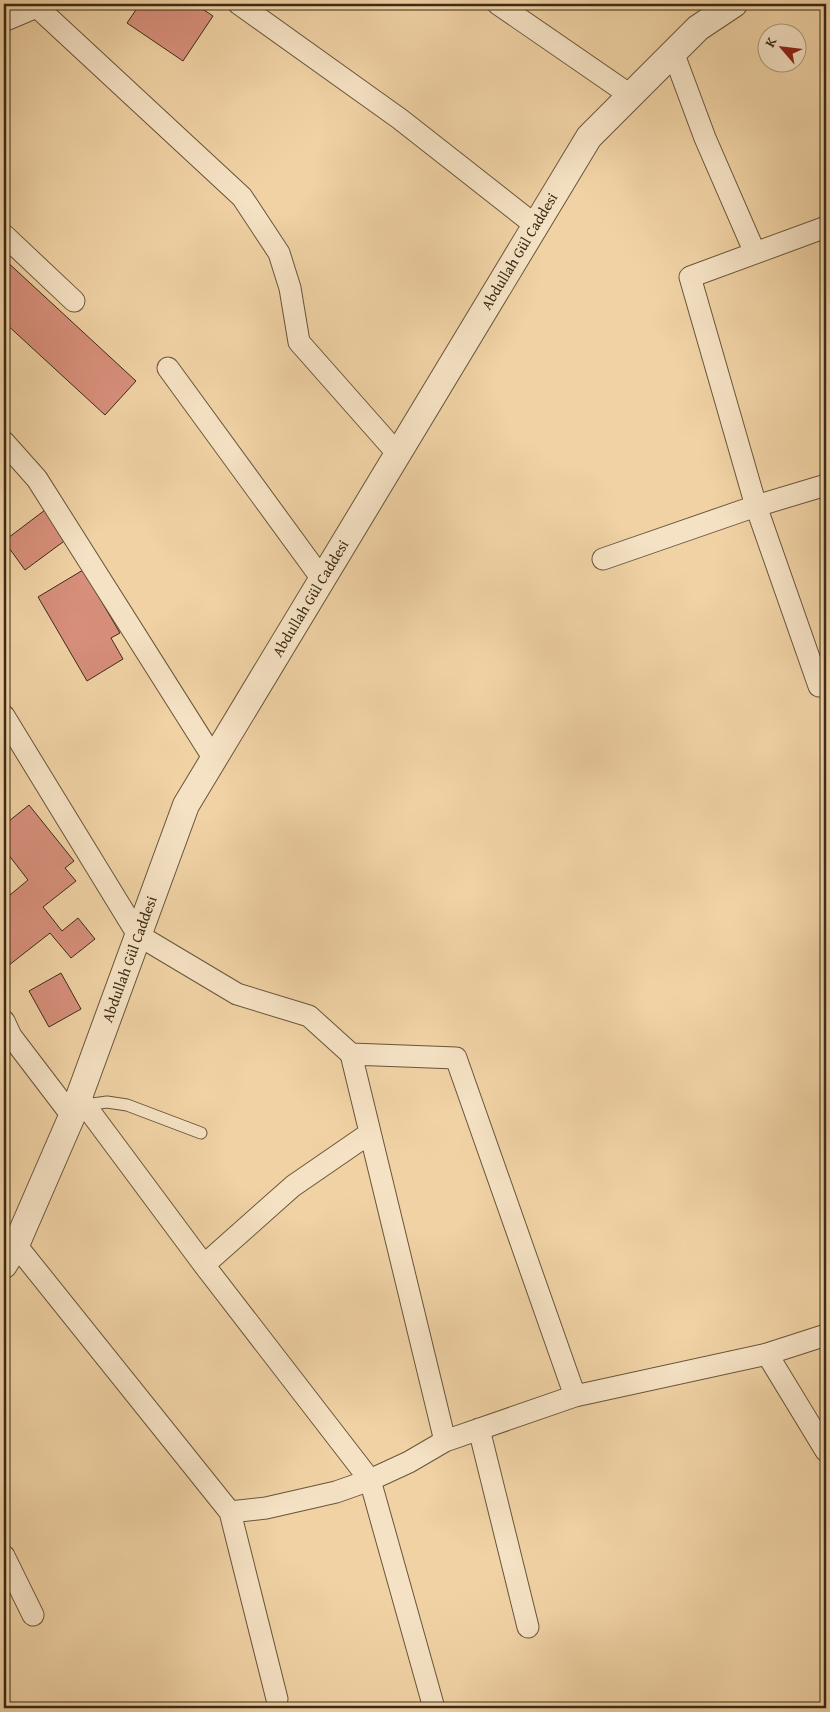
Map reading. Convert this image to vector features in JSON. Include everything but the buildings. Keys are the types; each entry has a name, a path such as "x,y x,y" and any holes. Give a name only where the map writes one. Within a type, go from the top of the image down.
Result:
{"street":[{"path":"4,18 36,4 242,197 279,253 290,288 299,342 397,453"},
{"path":"239,4 400,118 535,225"},
{"path":"498,4 630,95"},
{"name":"Abdullah Gül Caddesi","path":"10,1255 78,1108 138,935 186,805 589,137 698,28 734,4"},
{"path":"674,52 704,138 756,253"},
{"path":"819,686 756,506 690,277 826,227"},
{"path":"4,235 74,302"},
{"path":"168,368 322,578"},
{"path":"4,442 37,479 214,759"},
{"path":"603,559 756,506 826,485"},
{"path":"4,716 138,935 238,994 309,1016 351,1054 445,1440"},
{"path":"4,1021 11,1036 78,1108 204,1265 370,1480 434,1708"},
{"path":"351,1054 456,1058 575,1396"},
{"path":"204,1265 293,1186 370,1133"},
{"path":"10,1255 230,1512 277,1699"},
{"path":"230,1512 301,1501 370,1480 408,1462 445,1440 575,1396 767,1354 826,1335"},
{"path":"767,1354 826,1451"},
{"path":"479,1429 528,1627"},
{"path":"4,1556 33,1615"}],"lane":[{"path":"78,1108 108,1102 127,1104 201,1133"}]}
